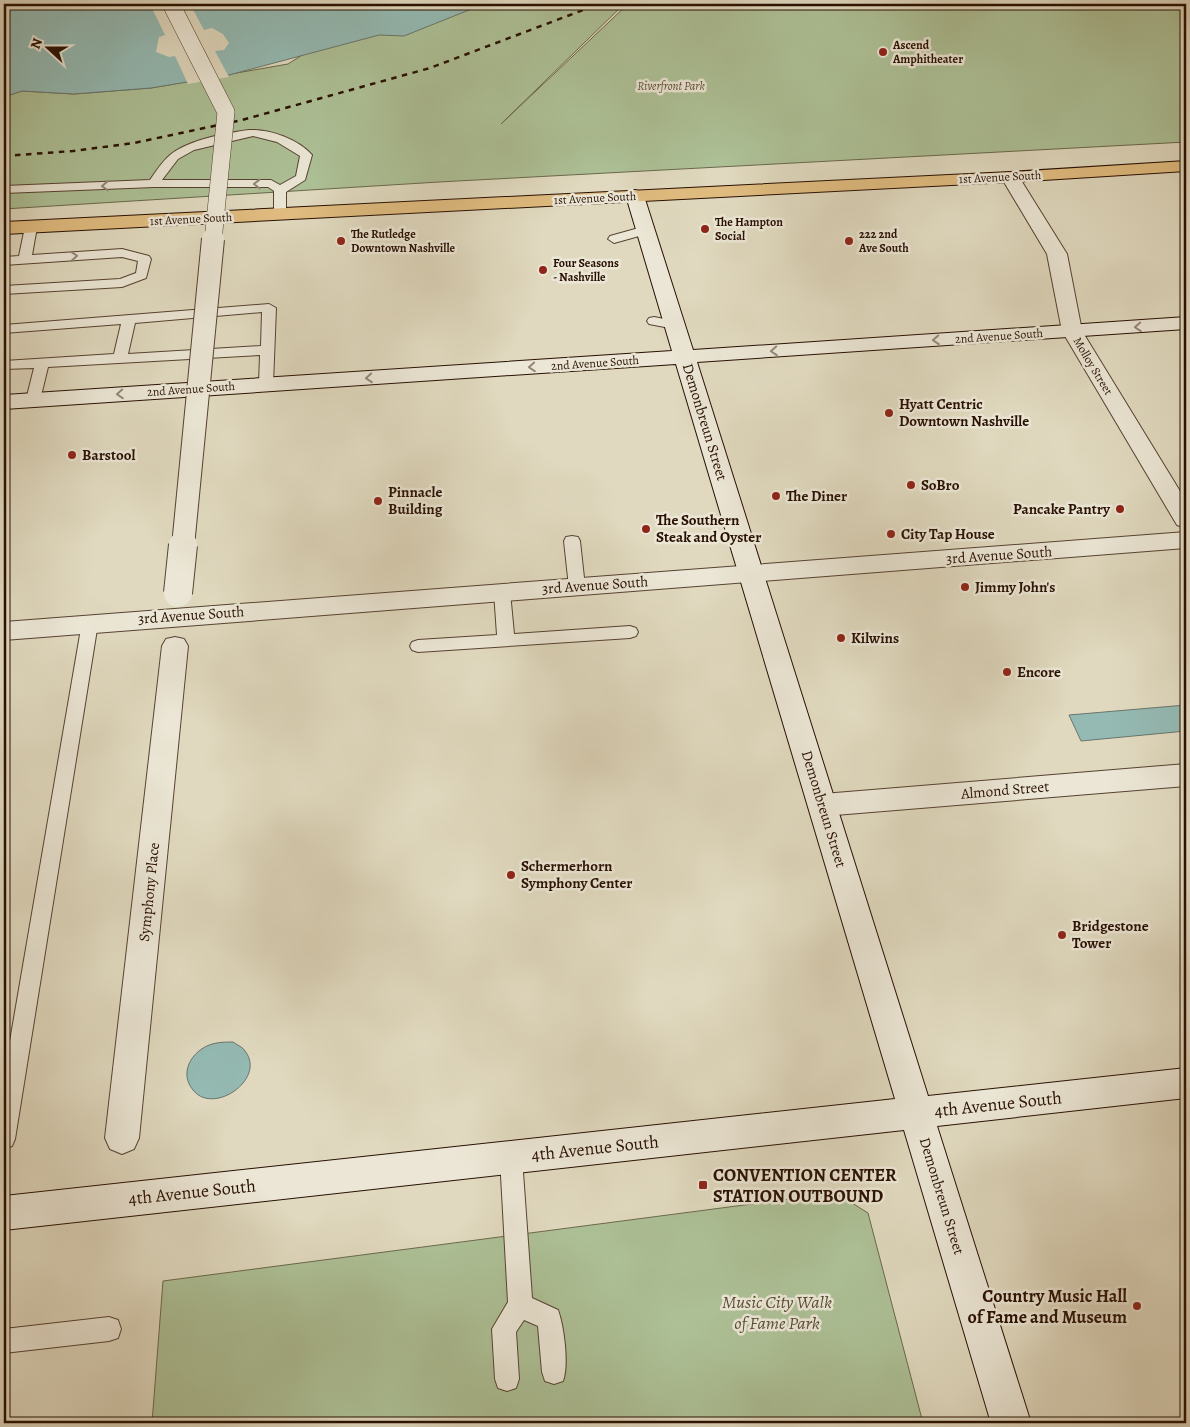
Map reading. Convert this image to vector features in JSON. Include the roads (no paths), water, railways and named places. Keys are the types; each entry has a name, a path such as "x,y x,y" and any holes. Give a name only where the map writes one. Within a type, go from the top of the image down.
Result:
{"main road":[{"name":"1st Avenue South","path":"4,228 1010,177 1186,166"}],"street":[{"path":"171,4 226,112 178,594"},
{"name":"Molloy Street","path":"1010,177 1057,254 1072,331 1186,520"},
{"name":"Demonbreun Street","path":"635,196 1011,1423"},
{"name":"2nd Avenue South","path":"4,402 1186,324"},
{"name":"3rd Avenue South","path":"4,631 1186,540"},
{"name":"Symphony Place","path":"122,1138 175,646"},
{"name":"Almond Street","path":"823,805 1186,775"},
{"name":"4th Avenue South","path":"4,1213 1186,1083"}],"lane":[{"path":"154,183 164,165 177,154 193,145 253,133 291,144 306,155 301,178 280,190"},
{"path":"4,190 154,183 271,184 280,190"},
{"path":"280,190 280,215"},
{"path":"25,259 31,227"},
{"path":"614,239 646,230"},
{"path":"4,261 122,253 145,259 142,276 122,283 4,290"},
{"path":"4,329 269,308 266,384"},
{"path":"120,358 129,319"},
{"path":"654,321 675,325"},
{"path":"4,365 268,350"},
{"path":"33,400 42,362"},
{"path":"572,541 577,587"},
{"path":"502,592 506,640"},
{"path":"4,1140 90,623"},
{"path":"418,646 630,632"},
{"path":"507,1379 504,1329 520,1305 511,1158"},
{"path":"520,1305 548,1320 554,1372"},
{"path":"4,1341 109,1329"}],"water":[{"path":"4,4 484,4 404,36 379,35 229,75 151,88 74,94 22,91 4,97"},
{"path":"1186,705 1186,731 1081,741 1069,715"},
{"path":"233,1042 244,1050 250,1062 249,1073 235,1091 213,1099 202,1097 193,1090 189,1083 187,1075 191,1060 209,1045"}],"railway":[{"path":"4,156 73,151 134,143 242,120 430,68 599,4"}],"place":[{"name":"Ascend Amphitheater","path":"883,52"},
{"name":"The Hampton Social","path":"705,229"},
{"name":"The Rutledge Downtown Nashville","path":"341,241"},
{"name":"222 2nd Ave South","path":"849,241"},
{"name":"Four Seasons - Nashville","path":"543,270"},
{"name":"Hyatt Centric Downtown Nashville","path":"889,413"},
{"name":"Barstool","path":"72,455"},
{"name":"SoBro","path":"911,485"},
{"name":"The Diner","path":"776,496"},
{"name":"Pinnacle Building","path":"378,501"},
{"name":"Pancake Pantry","path":"1120,509"},
{"name":"The Southern Steak and Oyster","path":"646,529"},
{"name":"City Tap House","path":"891,534"},
{"name":"Jimmy John's","path":"965,587"},
{"name":"Kilwins","path":"841,638"},
{"name":"Encore","path":"1007,672"},
{"name":"Schermerhorn Symphony Center","path":"511,875"},
{"name":"Bridgestone Tower","path":"1062,935"},
{"name":"CONVENTION CENTER STATION OUTBOUND","path":"703,1185"},
{"name":"Country Music Hall of Fame and Museum","path":"1137,1306"}],"park label":[{"name":"Riverfront Park","path":"671,86"},
{"name":"Music City Walk of Fame Park","path":"777,1312"}]}
